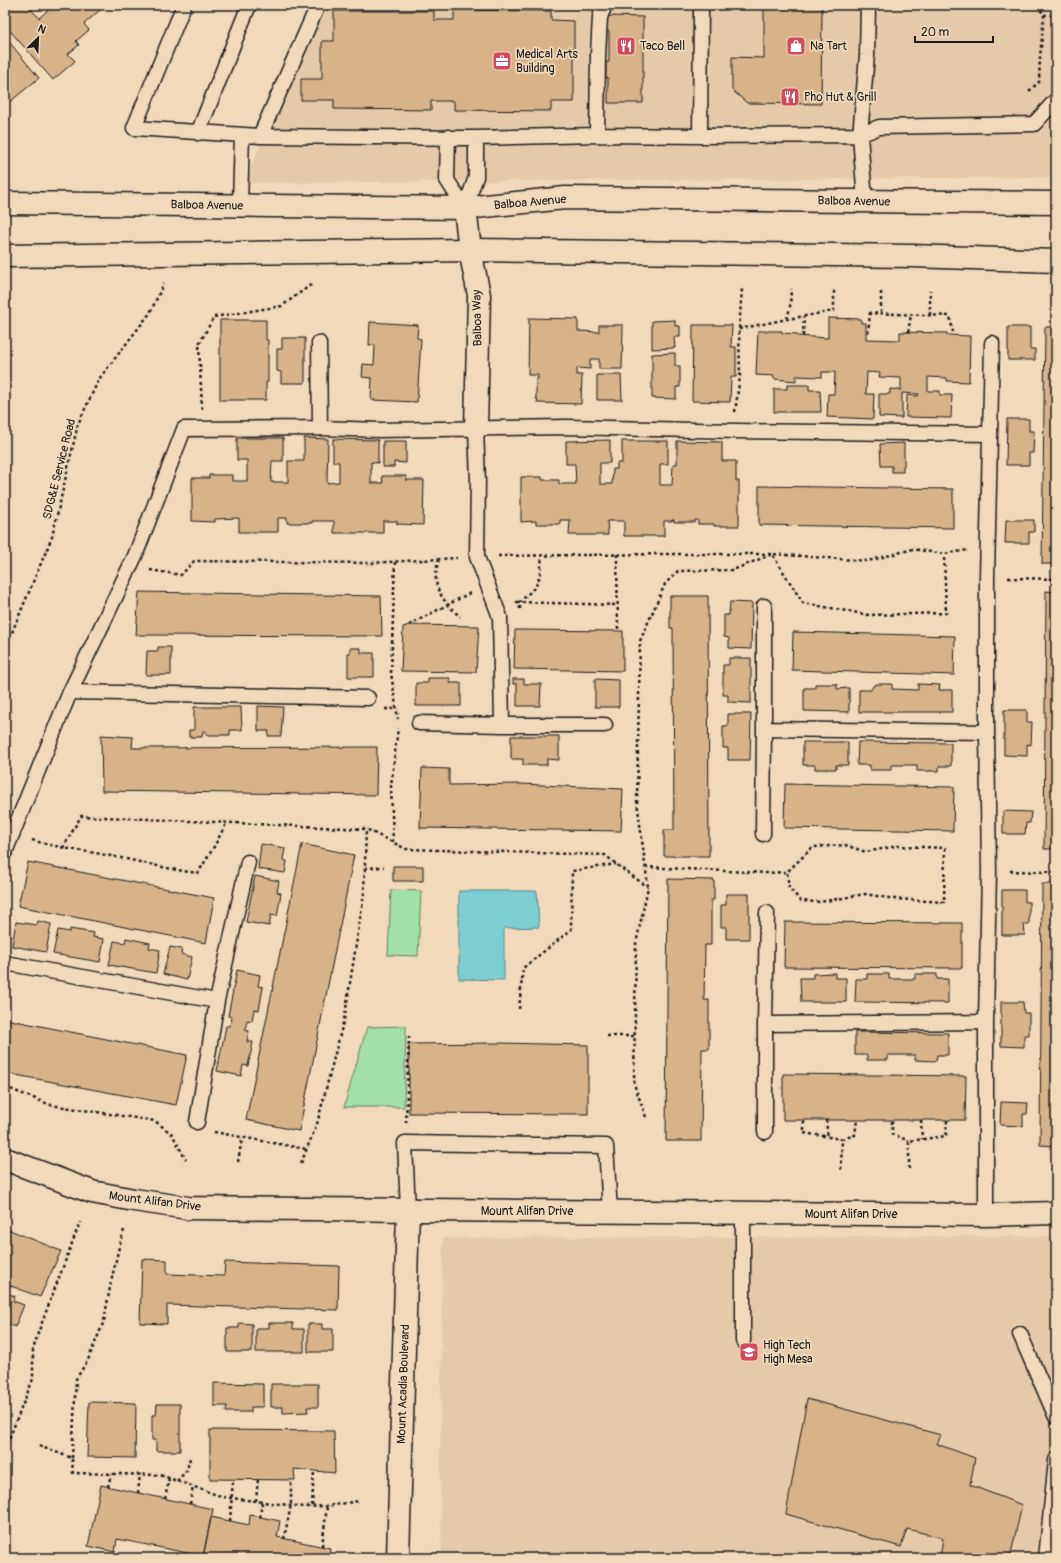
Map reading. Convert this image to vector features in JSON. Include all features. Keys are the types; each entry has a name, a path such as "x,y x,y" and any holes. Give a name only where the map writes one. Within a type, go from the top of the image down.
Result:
{"main road":[{"name":"Balboa Avenue","path":"5,203 465,208 564,198 1056,203"},
{"name":"Balboa Way","path":"465,208 470,250 479,295 476,428"},
{"path":"5,256 470,250 912,256 1056,261"},
{"name":"Mount Alifan Drive","path":"5,1159 92,1192 188,1208 986,1215 1056,1213"},
{"name":"Mount Acadia Boulevard","path":"398,1558 408,1211"}],"lane":[{"path":"184,5 134,128 260,136 476,138 597,135 860,135 879,127 1034,124 1056,100"},
{"path":"198,133 249,5"},
{"path":"260,136 318,5"},
{"path":"597,135 600,17 606,5"},
{"path":"700,136 701,5"},
{"path":"866,201 860,135 867,55 868,5"},
{"path":"240,205 242,135"},
{"path":"448,137 447,180 465,208"},
{"path":"465,208 476,177 476,138"},
{"path":"319,343 320,428"},
{"path":"986,1215 986,1022 989,871 987,732 988,547 992,343"},
{"path":"5,852 70,692 132,561 184,429 320,428 380,430 567,427 990,434"},
{"path":"476,428 478,481 477,557 500,617 502,725"},
{"path":"763,834 764,606"},
{"path":"70,692 368,698"},
{"path":"419,723 605,725"},
{"path":"764,729 987,732"},
{"path":"197,1122 217,1001 248,862"},
{"path":"765,1132 767,913"},
{"path":"5,963 217,1001"},
{"path":"765,1024 986,1022"},
{"path":"408,1211 404,1143 606,1146 610,1212"},
{"path":"743,1213 744,1341"},
{"path":"1020,1334 1056,1417"},
{"path":"1046,1558 1056,1460"}],"path":[{"path":"1029,91 1039,82 1044,14 1037,5"},
{"path":"1044,14 1056,15"},
{"name":"SDG&E Service Road","path":"5,649 52,536 78,424 99,379 150,313 164,283"},
{"path":"202,429 199,344 214,317 282,306 312,284"},
{"path":"737,431 734,414 740,377 739,329 742,289"},
{"path":"787,319 792,289"},
{"path":"739,329 834,311 834,289"},
{"path":"881,313 882,290"},
{"path":"930,290 930,315"},
{"path":"868,333 870,313 950,316 953,332"},
{"path":"908,332 911,315"},
{"path":"803,336 804,316"},
{"path":"132,561 154,572 181,575 194,561 370,563 477,557 617,554 772,554 868,561 913,548 944,554 988,547"},
{"path":"617,554 618,631"},
{"path":"772,554 803,603 869,615 946,613 944,554"},
{"path":"646,1117 634,1084 636,944 648,886 637,801 640,641 665,584 678,571 733,570 772,554"},
{"path":"520,616 520,602 536,586 540,575 542,556"},
{"path":"439,559 434,572 438,591 447,604 460,617"},
{"path":"393,842 391,786 399,721 391,673 395,562"},
{"path":"988,578 1056,579"},
{"path":"408,625 467,594 488,586"},
{"path":"495,604 520,602 618,605"},
{"path":"63,848 81,816 366,829 406,849 604,854 648,886"},
{"path":"12,834 53,847 116,856 182,871 198,873 227,822"},
{"path":"301,1163 317,1124 345,1015 364,894 366,829"},
{"path":"645,867 767,874 787,872 813,846 845,845 866,852 898,846 945,848 944,902 895,899 865,894 820,902 801,901 789,888 787,872"},
{"path":"518,1009 522,968 571,930 572,871 616,864"},
{"path":"365,868 384,867"},
{"path":"989,871 1056,872"},
{"path":"404,1143 409,1036"},
{"path":"606,1036 634,1036"},
{"path":"5,1087 51,1105 155,1121 172,1134 186,1160"},
{"path":"826,1120 828,1138"},
{"path":"804,1121 804,1134 842,1139 855,1135 857,1120"},
{"path":"921,1120 922,1139"},
{"path":"892,1121 892,1134 909,1141 946,1136 947,1120"},
{"path":"197,1122 208,1131 306,1149"},
{"path":"238,1162 242,1138"},
{"path":"841,1170 842,1139"},
{"path":"909,1141 909,1169"},
{"path":"5,1449 33,1379 33,1350 38,1333 80,1222"},
{"path":"124,1230 111,1282 104,1321 88,1360 76,1378 72,1473 160,1474 223,1497 291,1505 327,1506 359,1502"},
{"path":"39,1446 72,1458"},
{"path":"177,1481 186,1470 190,1458"},
{"path":"312,1506 314,1471"},
{"path":"108,1487 111,1474"},
{"path":"138,1493 140,1474"},
{"path":"165,1499 169,1478"},
{"path":"230,1521 233,1479"},
{"path":"256,1501 258,1479"},
{"path":"284,1539 291,1505 291,1480"},
{"path":"190,1504 193,1487"},
{"path":"260,1517 262,1502"},
{"path":"322,1546 327,1506"}],"shaded area":[{"path":"323,5 1056,5 1056,177 244,183"},
{"name":"High Tech High Mesa","path":"1056,1236 1056,1558 442,1558 440,1466 443,1238"}],"green space":[{"path":"391,890 421,891 418,956 388,955"},
{"path":"406,1026 404,1107 344,1107 367,1027"}],"water":[{"path":"459,891 537,891 539,927 504,928 504,980 459,979"}],"building":[{"path":"8,5 27,5 39,18 54,5 97,5 101,9 84,24 89,30 76,41 79,45 68,54 75,61 53,80 5,25 5,7"},
{"path":"731,5 822,5 821,104 747,103 732,90 732,57 764,58 764,6"},
{"path":"454,10 551,11 551,20 574,21 574,102 551,102 551,111 454,110 454,101 431,101 431,110 334,109 334,100 301,100 301,79 322,79 322,41 334,41 334,11 434,11 434,20 454,20"},
{"name":"Taco Bell","path":"606,16 643,17 643,103 608,103 608,77 606,78 606,62 609,62 609,31 606,31"},
{"path":"5,37 39,78 6,105 5,104"},
{"path":"529,318 578,319 578,331 599,332 599,325 623,325 622,369 599,369 599,359 590,359 590,369 577,368 577,375 582,375 581,404 537,403 536,379 538,379 538,375 528,375"},
{"path":"828,318 861,319 861,323 866,323 866,339 900,340 900,332 947,333 947,335 970,336 969,382 947,381 947,378 928,377 928,391 940,391 940,395 952,395 951,418 906,417 907,395 918,396 919,394 902,393 902,418 879,417 879,394 890,394 890,389 901,390 901,378 879,377 880,373 867,372 866,394 874,394 873,419 827,417 828,394 834,394 835,372 822,372 822,377 796,376 796,381 774,379 774,376 756,375 758,331 782,331 782,333 797,334 797,336 828,338"},
{"path":"220,320 266,320 266,340 268,340 268,382 266,382 266,400 220,400"},
{"path":"675,320 675,326 680,326 680,337 674,337 675,348 652,349 652,321"},
{"path":"370,322 418,325 417,338 421,339 417,402 371,400 372,378 362,377 363,364 374,365 375,345 369,345"},
{"path":"693,325 732,325 731,347 736,347 736,377 731,377 730,402 692,401"},
{"path":"1008,327 1030,327 1030,349 1035,349 1035,360 1008,360"},
{"path":"1045,327 1056,327 1056,564 1042,564"},
{"path":"282,338 305,338 305,383 281,383 281,372 277,371 277,349 282,349"},
{"path":"675,353 675,366 680,366 680,387 676,387 676,399 652,398 652,354"},
{"path":"597,375 621,375 622,400 597,400"},
{"path":"787,385 809,385 809,390 820,390 821,412 774,412 774,389 787,389"},
{"path":"1007,419 1029,419 1029,431 1034,431 1033,453 1029,453 1029,465 1006,465"},
{"path":"237,438 283,438 283,461 272,461 271,482 288,482 288,461 304,461 304,438 328,439 327,483 339,482 339,462 333,462 333,439 378,440 378,463 371,462 371,483 383,483 382,476 406,476 406,480 424,480 423,525 397,524 397,521 383,521 383,533 334,533 334,521 287,523 287,518 278,518 278,532 239,532 239,518 215,519 215,522 192,521 192,478 209,478 209,475 232,475 232,481 247,481 247,460 237,460"},
{"path":"610,440 610,463 600,463 600,484 612,484 613,469 617,469 617,463 622,463 622,441 668,441 668,464 660,464 660,485 672,485 673,464 677,464 677,441 722,442 722,461 736,461 736,481 739,481 739,526 714,526 714,524 698,524 698,520 695,520 695,522 674,522 674,520 672,520 664,521 664,536 624,536 624,521 607,521 608,535 569,535 570,520 560,520 560,524 536,524 536,521 521,522 521,477 542,477 542,480 559,480 559,484 576,484 575,464 566,464 566,441"},
{"path":"383,441 406,441 406,463 394,462 394,467 383,467"},
{"path":"904,443 903,472 892,472 892,466 881,466 880,444"},
{"path":"759,486 953,489 953,528 759,525"},
{"path":"1006,520 1034,520 1034,532 1029,532 1029,543 1005,543"},
{"path":"1046,591 1056,592 1056,849 1044,849"},
{"path":"139,592 381,596 382,636 136,635"},
{"path":"670,596 708,596 709,856 664,856 664,830 674,830 673,628 670,628"},
{"path":"730,602 752,603 751,649 729,648 729,638 724,637 724,615 729,615"},
{"path":"409,625 479,626 476,672 401,671 403,627"},
{"path":"515,630 623,631 623,671 514,669"},
{"path":"793,632 955,636 954,675 792,670"},
{"path":"158,647 171,647 171,675 146,675 147,651 158,651"},
{"path":"350,648 361,648 361,653 374,653 374,677 348,677 348,653 350,653"},
{"path":"729,658 751,658 751,703 728,702 728,695 723,695 723,665 729,665"},
{"path":"428,678 450,678 450,683 461,683 461,706 416,706 416,683 428,683"},
{"path":"513,679 524,679 524,684 541,684 540,706 517,706 517,684 513,684"},
{"path":"595,679 619,680 619,707 595,707"},
{"path":"815,684 837,684 837,689 849,688 849,712 804,711 804,688 815,688"},
{"path":"877,684 892,684 892,689 918,690 918,684 940,685 939,690 952,690 952,712 859,712 859,690 871,690 873,686"},
{"path":"258,706 283,707 281,736 268,736 269,731 258,731"},
{"path":"194,707 241,707 242,730 230,730 230,735 206,735 206,731 203,731 202,737 189,737 189,730 194,730"},
{"path":"1004,710 1027,710 1027,722 1032,722 1031,745 1027,744 1027,756 1004,755"},
{"path":"728,714 751,714 750,760 728,760 728,748 723,748 723,726 728,726"},
{"path":"101,735 133,737 132,748 377,747 376,795 102,791"},
{"path":"511,736 559,736 559,760 547,759 547,765 523,765 523,759 511,759"},
{"path":"803,742 848,742 848,765 836,765 836,769 815,769 815,765 803,765"},
{"path":"858,742 951,743 951,766 939,766 939,771 917,771 917,765 891,765 891,770 870,770 870,765 857,765"},
{"path":"422,768 449,769 449,785 522,784 623,789 621,831 420,828"},
{"path":"785,784 954,787 953,831 784,828"},
{"path":"1003,811 1031,812 1030,823 1026,823 1025,834 1003,834"},
{"path":"261,844 285,848 283,860 287,861 285,873 258,869"},
{"path":"302,844 354,855 299,1131 246,1120"},
{"path":"28,862 214,898 206,943 18,906"},
{"path":"393,866 423,866 423,881 393,881"},
{"path":"255,876 279,881 277,892 281,893 277,916 271,915 269,926 246,922"},
{"path":"668,879 714,880 714,900 711,900 711,945 705,945 704,1000 709,1000 709,1049 702,1049 701,1141 666,1141"},
{"path":"1042,884 1056,884 1056,1146 1040,1145"},
{"path":"1002,890 1025,890 1025,902 1029,902 1029,924 1024,924 1025,935 1002,935"},
{"path":"726,894 749,894 749,939 726,939 726,927 721,927 721,905 726,905"},
{"path":"38,921 51,924 46,952 12,946 16,922 37,925"},
{"path":"785,922 962,923 962,968 784,967"},
{"path":"70,929 94,933 93,937 104,939 100,962 53,954 58,930 70,932"},
{"path":"126,938 150,943 149,948 160,950 156,973 109,965 114,941 125,943"},
{"path":"170,947 182,949 181,954 192,957 187,980 163,974"},
{"path":"237,970 260,975 258,986 263,987 259,1010 254,1009 252,1021 247,1020 245,1030 249,1031 247,1042 253,1042 248,1066 243,1065 241,1076 217,1071 226,1026 230,1026 232,1017 228,1016"},
{"path":"835,973 835,978 846,978 846,1002 801,1002 800,978 813,978 813,974"},
{"path":"867,974 889,974 889,979 915,979 915,974 937,974 937,979 948,979 948,1003 855,1002 856,979 867,979"},
{"path":"1001,1002 1023,1002 1024,1013 1029,1013 1029,1035 1024,1035 1024,1047 1001,1046"},
{"path":"5,1019 187,1055 176,1105 5,1073"},
{"path":"855,1032 948,1033 948,1055 937,1055 936,1061 915,1060 915,1055 888,1055 888,1060 867,1060 867,1055 855,1055"},
{"path":"498,1043 588,1045 588,1114 409,1113 409,1044"},
{"path":"783,1074 966,1076 965,1120 783,1120"},
{"path":"1001,1102 1028,1103 1027,1114 1023,1114 1023,1126 1000,1125"},
{"path":"5,1228 61,1251 40,1297 6,1284 9,1278 5,1277"},
{"path":"142,1259 167,1260 167,1274 224,1276 225,1262 339,1266 338,1310 167,1305 167,1324 140,1323"},
{"path":"5,1293 15,1296 13,1301 24,1305 15,1327 5,1323"},
{"path":"239,1323 252,1324 252,1352 227,1352 227,1328 239,1328"},
{"path":"269,1323 293,1323 293,1329 304,1329 304,1352 256,1352 256,1328 269,1328"},
{"path":"308,1324 322,1324 322,1329 333,1329 333,1352 308,1352"},
{"path":"214,1383 263,1384 263,1407 251,1407 251,1412 226,1412 227,1406 214,1406"},
{"path":"271,1384 318,1384 318,1407 307,1407 308,1412 283,1413 283,1407 271,1407"},
{"path":"807,1399 941,1435 937,1444 975,1458 970,1485 1022,1505 1010,1558 940,1558 943,1538 907,1529 901,1547 786,1514"},
{"path":"89,1402 136,1403 135,1458 87,1457"},
{"path":"157,1404 180,1404 180,1451 156,1451 156,1440 152,1440 152,1415 156,1415"},
{"path":"210,1430 334,1431 335,1473 294,1469 295,1480 210,1479"},
{"path":"101,1485 213,1509 203,1556 117,1539 115,1552 88,1546"},
{"path":"250,1515 280,1521 277,1537 330,1548 328,1558 203,1558 211,1517 249,1525"}],"place":[{"name":"Taco Bell","path":"626,46"},
{"name":"Na Tart","path":"796,46"},
{"name":"Medical Arts Building","path":"502,61"},
{"name":"Pho Hut & Grill","path":"790,97"},
{"name":"High Tech High Mesa","path":"749,1352"}]}
